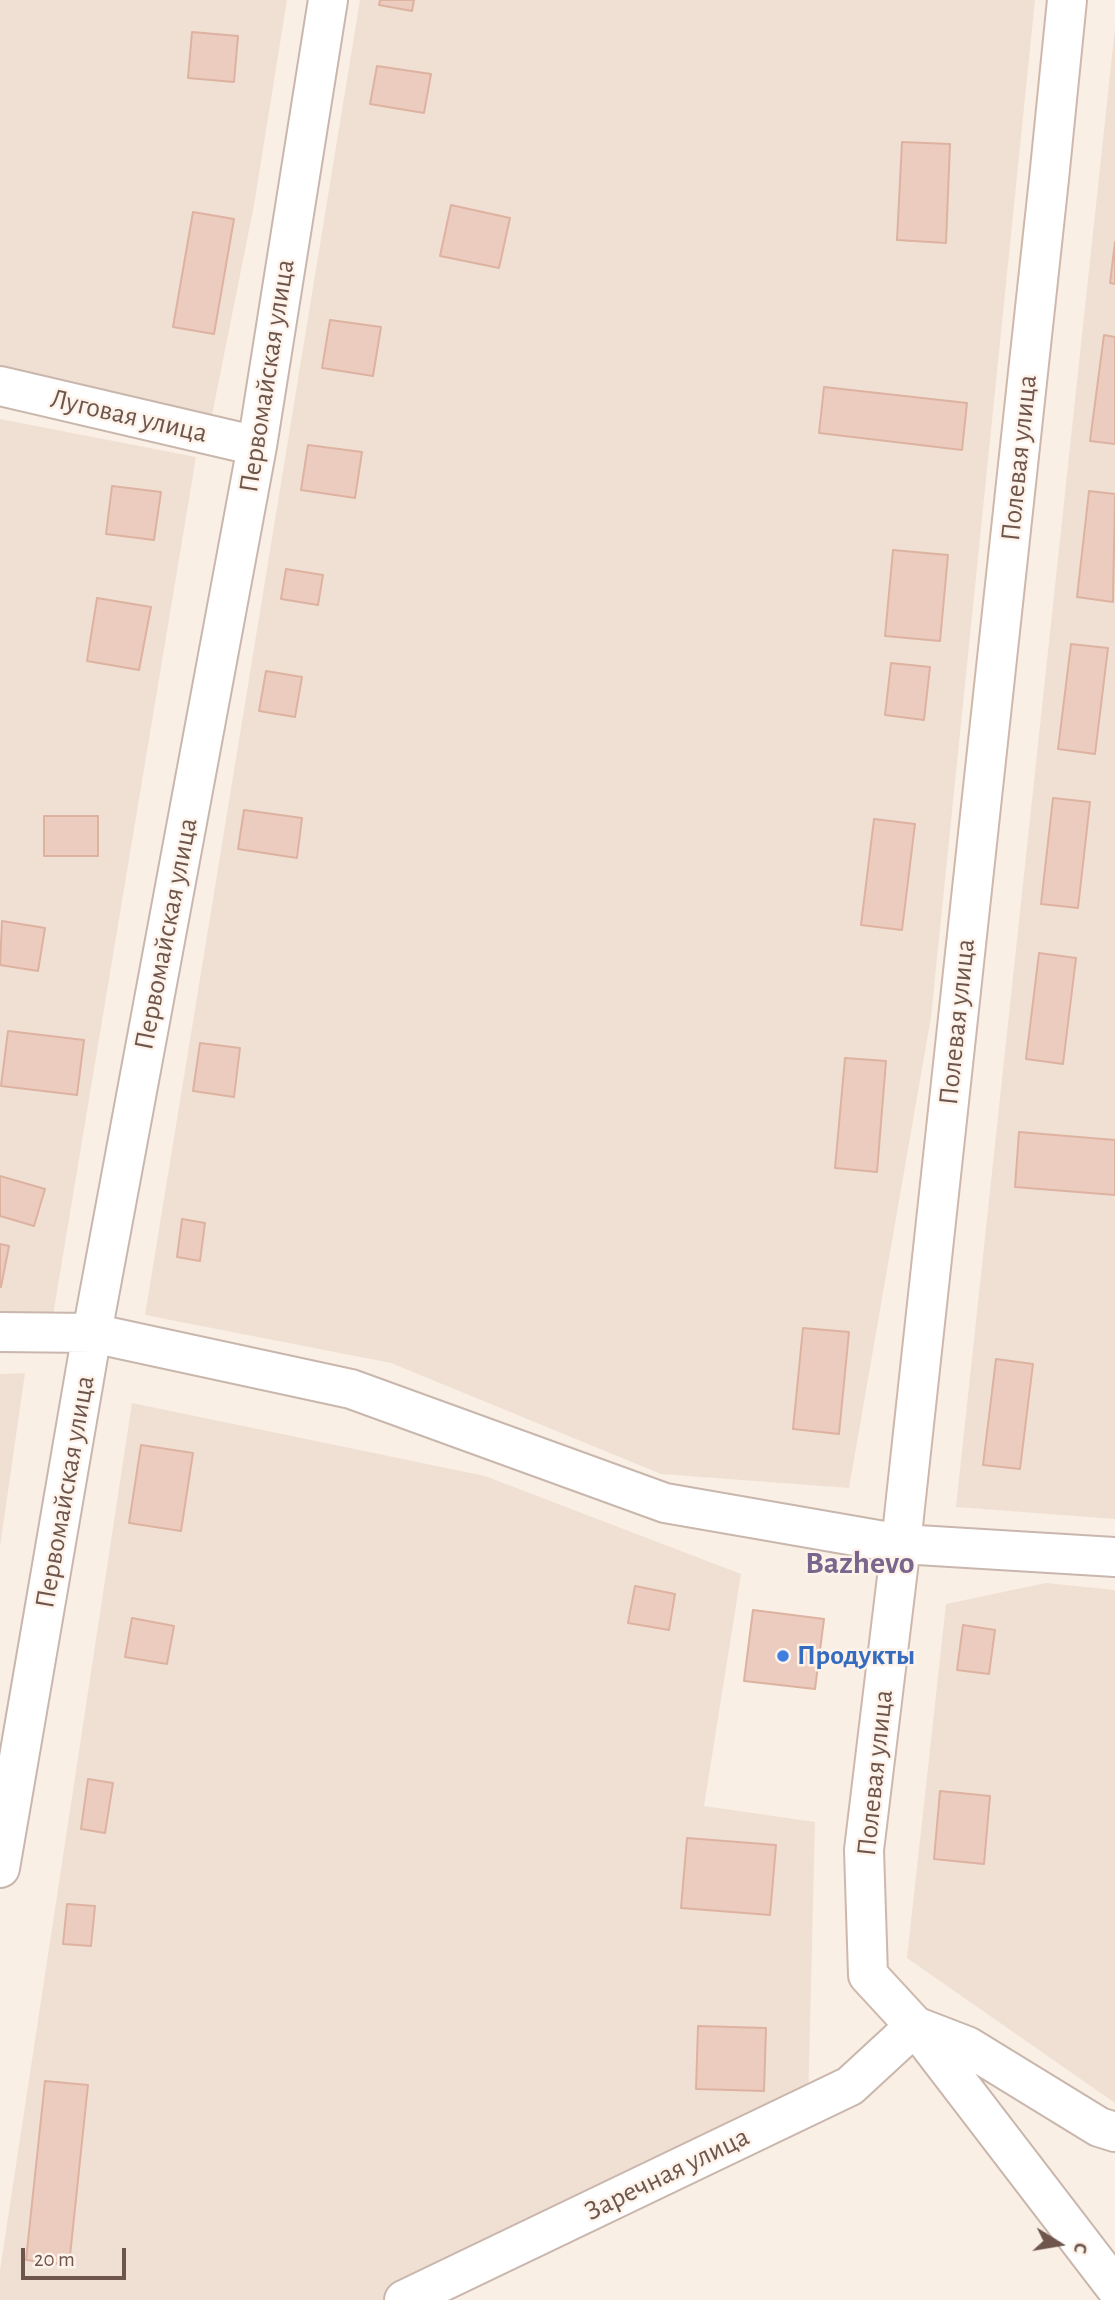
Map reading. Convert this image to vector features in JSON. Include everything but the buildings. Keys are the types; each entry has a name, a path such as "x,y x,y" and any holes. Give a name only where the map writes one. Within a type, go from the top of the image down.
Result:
{"street":[{"name":"Первомайская улица","path":"0,1868 92,1333 257,446 328,0"},
{"name":"Полевая улица","path":"1066,0 1049,179 864,1864 868,1975 915,2026 1115,2287"},
{"name":"Луговая улица","path":"0,386 257,446"},
{"path":"0,1332 92,1333 351,1389 666,1503 901,1544 1115,1557"},
{"path":"915,2026 967,2046 1099,2127 1115,2132"},
{"name":"Заречная улица","path":"404,2300 850,2086 915,2026"}],"shaded area":[{"path":"0,0 287,0 254,205 212,415 0,366"},
{"path":"360,0 1035,0 931,1017 849,1488 661,1474 391,1363 145,1315"},
{"path":"1115,28 1115,1519 956,1507"},
{"path":"0,419 196,457 52,1321 0,1318"},
{"path":"25,1373 0,1547 0,1374"},
{"path":"132,1403 485,1476 741,1574 704,1806 815,1822 808,2106 395,2300 0,2300 0,2270"},
{"path":"1046,1583 1115,1590 1115,2103 907,1958 946,1604"}],"place":[{"name":"Продукты","path":"783,1656"}],"district":[{"name":"Bazhevo","path":"860,1563"}]}
